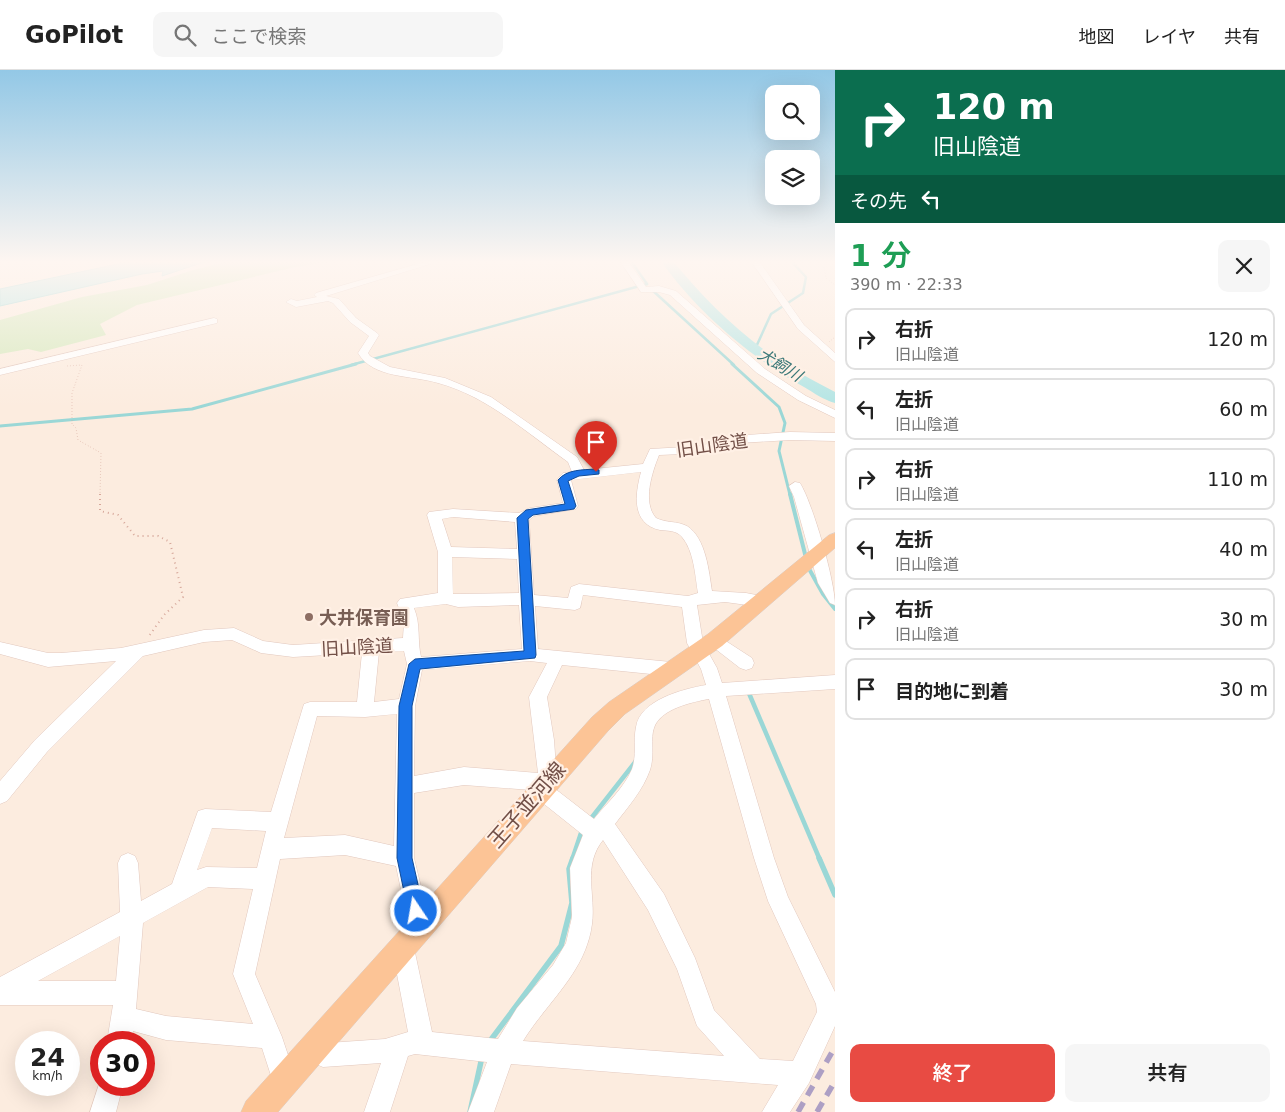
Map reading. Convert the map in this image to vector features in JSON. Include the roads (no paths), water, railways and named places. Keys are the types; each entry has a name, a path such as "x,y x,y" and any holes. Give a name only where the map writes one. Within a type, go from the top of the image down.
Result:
{"main road":[{"name":"王子並河線","path":"257,1112 544,786 617,708 670,669 707,645 835,539"}],"street":[{"path":"344,310 353,320 374,335 364,352 366,358 393,372 441,380 487,399 573,460 579,473"},
{"path":"691,310 762,371 802,398 835,415"},
{"path":"789,310 801,326 835,360"},
{"path":"0,372 214,321"},
{"name":"旧山陰道","path":"648,467 654,452 706,449 719,441 790,436 835,437"},
{"path":"446,598 444,552 434,515 453,513 522,518 530,512 571,506 562,480 567,476 579,473 648,467 641,497 643,506 657,525 674,526 683,530 690,538 695,549 698,599 693,633 707,645 746,663"},
{"path":"795,486 801,497 812,559 835,599"},
{"path":"522,518 530,655"},
{"path":"444,552 524,554"},
{"path":"410,644 412,622 405,603 446,598 458,601 527,600 575,604 576,591 579,590 624,592 643,598 752,598 762,601"},
{"name":"旧山陰道","path":"0,648 53,660 121,654 204,636 234,634 261,647 294,651 410,644 415,664 530,655 670,669"},
{"path":"707,645 709,668 764,858 779,901 828,1003 832,1016 800,1074 776,1112"},
{"path":"365,710 371,647"},
{"path":"0,795 41,746 139,649"},
{"path":"544,786 545,740 538,697 557,659"},
{"path":"415,664 406,706 404,858 420,928"},
{"path":"481,1112 490,1081 519,1025 563,971 574,952 582,926 583,899 580,867 586,847 623,802 641,773 645,751 645,725 652,715 667,704 697,693 835,682"},
{"path":"285,1082 270,1037 244,974 267,879 278,822 310,709 365,710 406,706"},
{"path":"404,786 464,776 538,782 600,830 614,837 656,902 687,966 705,1018 754,1070"},
{"path":"180,890 205,818 278,822"},
{"path":"273,849 345,845 404,858"},
{"path":"121,1031 127,993 132,917 128,863"},
{"path":"0,992 206,877 267,879"},
{"path":"377,1112 411,1045 403,948"},
{"path":"0,992 127,993"},
{"path":"123,1017 166,1028 270,1037"},
{"path":"316,1047 323,1055 385,1051 411,1045 800,1074"},
{"path":"103,1112 108,1096"}],"waterway":[{"path":"351,365 553,310"},
{"path":"674,310 734,365"},
{"name":"犬飼川","path":"712,310 753,349 780,368 835,398"},
{"path":"753,349 756,347 771,314 778,310"},
{"path":"0,426 192,409 356,364"},
{"path":"732,364 779,407 785,423 779,451 790,495"},
{"path":"790,494 806,558"},
{"path":"808,567 823,594 835,609"},
{"path":"748,691 820,860"},
{"path":"589,821 636,761"},
{"path":"572,860 582,830"},
{"path":"490,1041 561,946 572,903 569,869 573,858"},
{"path":"819,858 835,895"},
{"path":"470,1112 482,1057"}],"railway":[{"path":"798,1112 835,1047"},
{"path":"817,1112 835,1081"}],"place":[{"name":"大井保育園","path":"309,617"}]}
